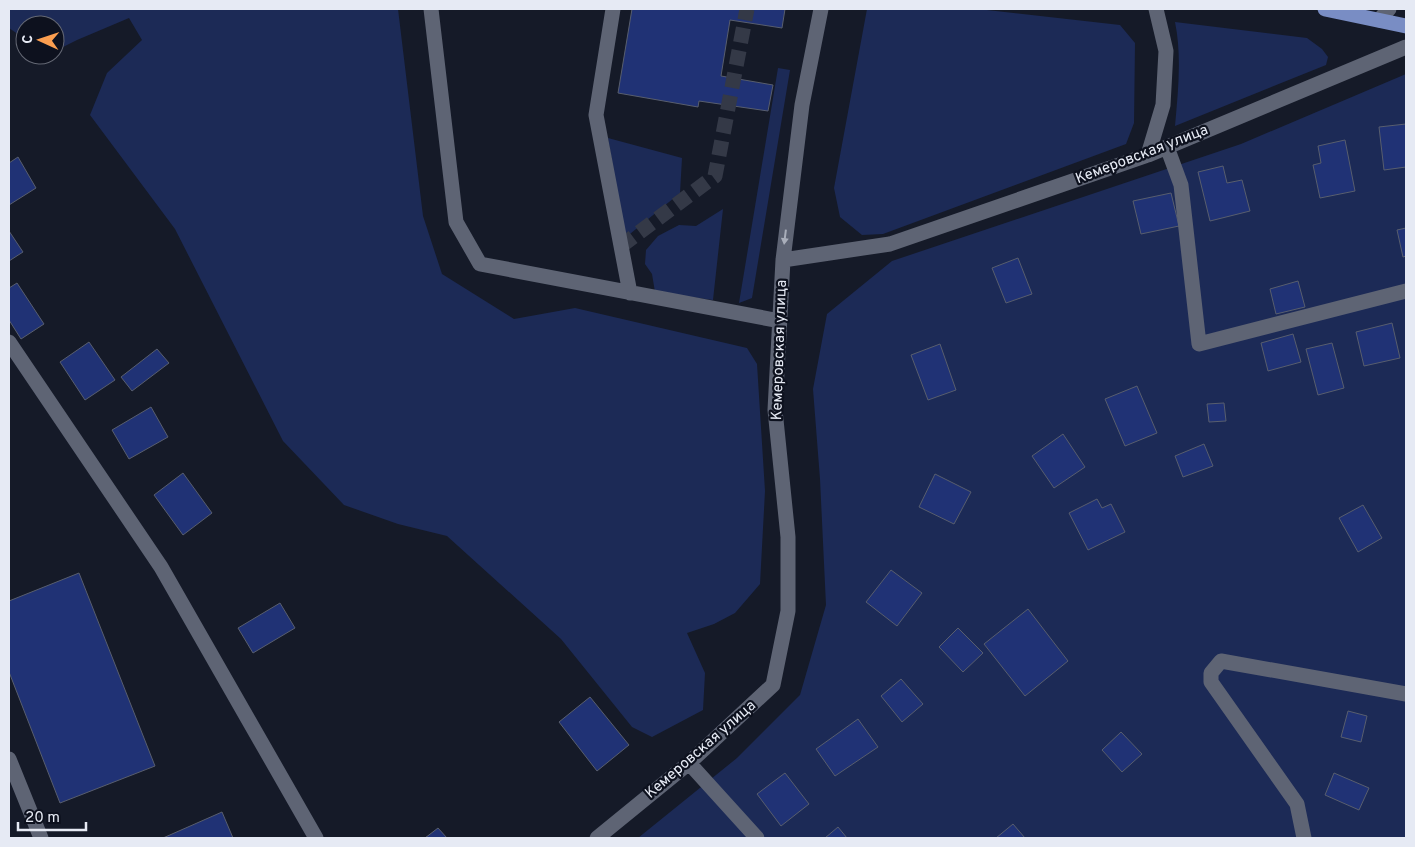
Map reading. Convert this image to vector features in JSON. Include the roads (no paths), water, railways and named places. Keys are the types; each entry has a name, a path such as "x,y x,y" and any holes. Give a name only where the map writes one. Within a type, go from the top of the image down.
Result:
{"main road":[{"path":"1325,9 1384,15 1406,26"}],"street":[{"path":"431,9 456,222 480,264 780,321"},
{"path":"613,9 596,115 630,293"},
{"path":"783,260 802,105 820,9"},
{"path":"1148,155 1163,105 1166,51 1156,9"},
{"name":"Кемеровская улица","path":"598,838 689,763 774,685 788,611 788,537 776,410 783,260 890,244 1148,155 1406,47"},
{"path":"1167,147 1181,186 1199,344 1406,291"},
{"path":"9,342 161,567 316,838"},
{"path":"1304,838 1297,804 1212,682 1211,673 1221,661 1406,694"},
{"path":"9,759 41,838"},
{"path":"689,763 757,838"}],"tunnel":[{"path":"621,246 715,176 747,9"}]}
